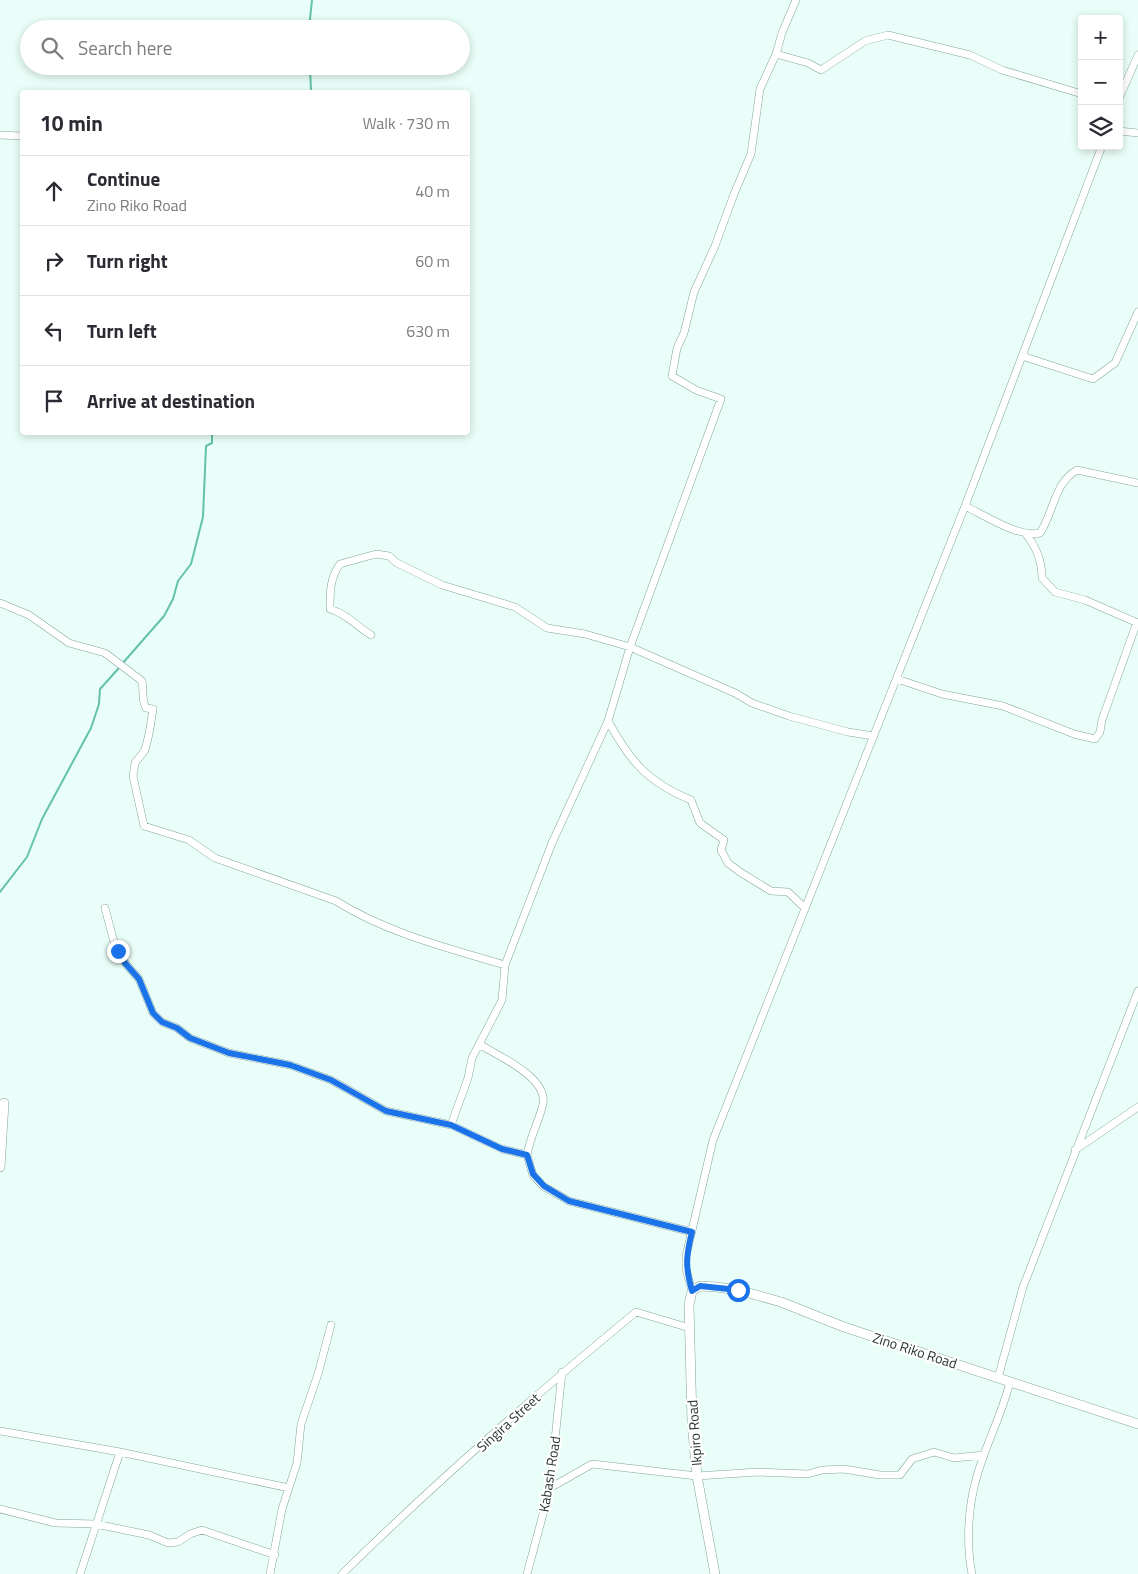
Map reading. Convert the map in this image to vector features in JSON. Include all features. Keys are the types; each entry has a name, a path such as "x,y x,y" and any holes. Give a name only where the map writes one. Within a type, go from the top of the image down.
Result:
{"street":[{"path":"451,1125 468,1078 472,1058 502,1000 505,965 552,843 608,721 630,647 721,399 696,390 672,376 677,348 684,333 694,292 715,246 751,154 760,89 776,54 782,33 796,0"},
{"path":"776,54 808,63 821,70 865,41 888,35 970,55 1002,70 1078,93"},
{"path":"1123,89 1138,55"},
{"path":"1123,131 1138,133"},
{"path":"0,135 20,136"},
{"path":"692,1291 686,1269 686,1256 713,1140 965,506 1100,150"},
{"path":"1022,356 1093,378 1115,363 1138,312"},
{"path":"965,506 1025,533 1040,533 1064,479 1077,470 1138,483"},
{"path":"897,679 942,694 1003,706 1079,736 1095,739 1100,732 1102,720 1137,622 1086,600 1055,592 1042,578 1042,567 1034,544 1025,533"},
{"path":"371,635 359,628 351,618 330,609 330,584 334,572 340,564 376,554 389,556 397,563 442,585 515,607 547,628 585,634 630,647 761,706 848,732 874,736"},
{"path":"0,603 29,615 69,643 105,654 142,681 144,690 142,700 146,708 153,709 145,750 135,763 133,776 144,826 189,840 215,858 336,901 349,909 414,937 505,965"},
{"path":"608,721 625,752 641,769 661,786 691,800 700,824 724,840 721,850 728,863 771,891 788,892 805,908"},
{"path":"105,908 114,942 125,963 139,979 153,1013 162,1022 177,1028 190,1038 229,1053 290,1065 331,1080 386,1111 451,1125 507,1152 527,1155"},
{"path":"998,1378 1023,1287 1138,991"},
{"path":"479,1044 524,1071 540,1086 543,1102 527,1155 533,1174 544,1186 569,1201 692,1232"},
{"path":"0,1167 4,1103"},
{"path":"1075,1150 1138,1107"},
{"name":"Zino Riko Road","path":"692,1291 700,1286 716,1287 738,1290 781,1302 844,1327 1138,1424"},
{"name":"Ikpiro Road","path":"692,1291 690,1328 692,1422 697,1476 716,1574"},
{"name":"Singira Street","path":"342,1574 562,1372 636,1312 690,1328"},
{"path":"270,1574 282,1509 297,1463 301,1424 318,1374 330,1325"},
{"name":"Kabash Road","path":"527,1574 550,1488 562,1372"},
{"path":"972,1574 967,1549 976,1478 1004,1406 1010,1382"},
{"path":"0,1431 120,1452 289,1488"},
{"path":"80,1574 120,1452"},
{"path":"550,1488 592,1464 697,1476 758,1472 808,1474 822,1470 844,1469 880,1475 900,1475 912,1459 934,1452 954,1458 984,1455"},
{"path":"0,1509 55,1523 96,1524 149,1535 168,1543 178,1542 190,1534 202,1530 275,1555"}],"waterway":[{"path":"310,20 312,0"},
{"path":"310,75 311,90"},
{"path":"122,664 164,616 173,599 178,581 191,564 203,517 206,446 212,443 212,435"},
{"path":"0,892 27,857 42,819 91,728 99,704 100,689 119,668"}],"route":[{"path":"118,951 125,963 139,979 153,1013 162,1022 177,1028 190,1038 229,1053 282,1065 290,1065 331,1080 386,1111 451,1125 512,1154 527,1155 533,1174 544,1186 569,1201 692,1232 686,1256 686,1269 692,1291 700,1286 738,1290"}]}
